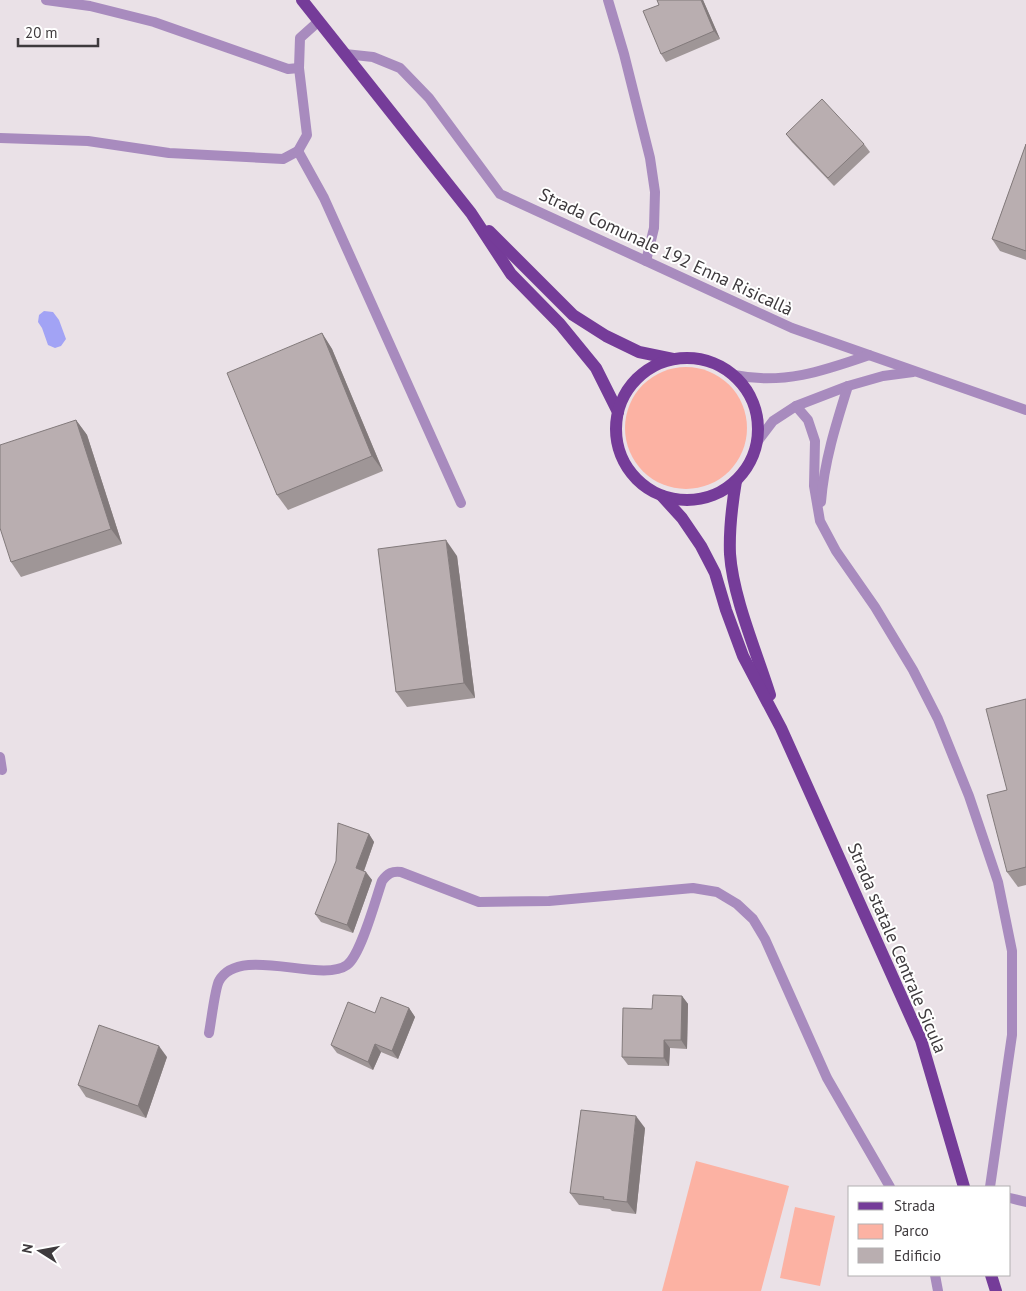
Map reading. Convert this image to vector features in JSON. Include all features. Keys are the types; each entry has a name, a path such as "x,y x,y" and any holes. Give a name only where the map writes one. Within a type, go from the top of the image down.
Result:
{"main road":[{"path":"302,0 471,213 511,274 560,324 596,368 618,412"},
{"path":"471,213 573,315 606,336 640,352 673,358 695,358 716,363 734,375 744,386 752,399 757,413 759,428 753,457 746,470 736,481 720,493 701,499 681,500 662,496 644,486 629,471 620,453 616,432 618,412 626,393 638,377 654,365 673,358"},
{"name":"Strada statale Centrale Sicula","path":"736,481 731,523 730,555 737,594 781,728"},
{"name":"Strada statale Centrale Sicula","path":"662,496 682,518 701,546 715,573 743,656 781,728 921,1040 964,1186"},
{"path":"991,1276 996,1291"}],"street":[{"path":"46,0 90,6 154,22 288,69 299,68"},
{"path":"608,0 624,54 650,158 655,192 654,228 646,261"},
{"path":"0,138 88,141 169,153 283,159 298,151 307,135 299,68 300,38 319,21"},
{"name":"Strada Comunale 192 Enna Risicallà","path":"345,54 373,57 400,68 429,98 500,194 792,328 1026,410"},
{"path":"298,151 324,198 461,503"},
{"path":"734,375 754,379 786,378 821,371 869,355"},
{"path":"757,442 773,421 796,406 848,386 883,376 916,372"},
{"path":"820,521 828,454 848,386"},
{"path":"796,406 808,420 815,441 814,486 820,521 836,551 875,608 913,670 938,719 969,796 998,882 1012,951 1012,1035 990,1186"},
{"path":"0,756 2,770"},
{"path":"209,1033 219,981 228,971 241,966 257,964 320,970 336,969 348,965 357,954 382,881 387,874 394,871 479,902 549,901 693,888 717,892 737,904 753,919 765,939 828,1078 889,1186"},
{"path":"1011,1198 1026,1202"},
{"path":"935,1276 938,1291"}],"green space":[{"path":"686,367 709,372 729,385 742,405 747,428 742,451 729,471 709,484 686,489 663,484 643,471 630,451 625,428 630,405 643,385 663,372"},
{"path":"696,1161 789,1186 761,1291 662,1291"},
{"path":"795,1207 835,1216 820,1286 780,1278"}],"water":[{"path":"44,311 53,312 59,320 66,339 61,346 55,348 48,345 38,322 39,315"}],"building":[{"path":"657,0 701,0 714,31 661,54 643,11 659,5"},
{"path":"822,99 864,144 828,178 786,134"},
{"path":"1026,144 1026,251 992,239"},
{"path":"322,333 372,456 277,495 227,373"},
{"path":"76,420 111,529 11,562 0,528 0,445"},
{"path":"446,540 464,683 396,692 378,549"},
{"path":"1026,699 1026,867 1007,872 987,795 1007,790 986,709"},
{"path":"338,823 369,834 356,868 366,872 347,925 315,914 336,861"},
{"path":"653,995 682,996 681,1040 664,1040 664,1058 622,1057 623,1008 652,1009"},
{"path":"381,997 409,1008 392,1051 375,1044 368,1062 331,1045 348,1002 375,1013"},
{"path":"99,1025 159,1046 138,1106 78,1085"},
{"path":"581,1110 636,1116 627,1202 570,1193"}]}
